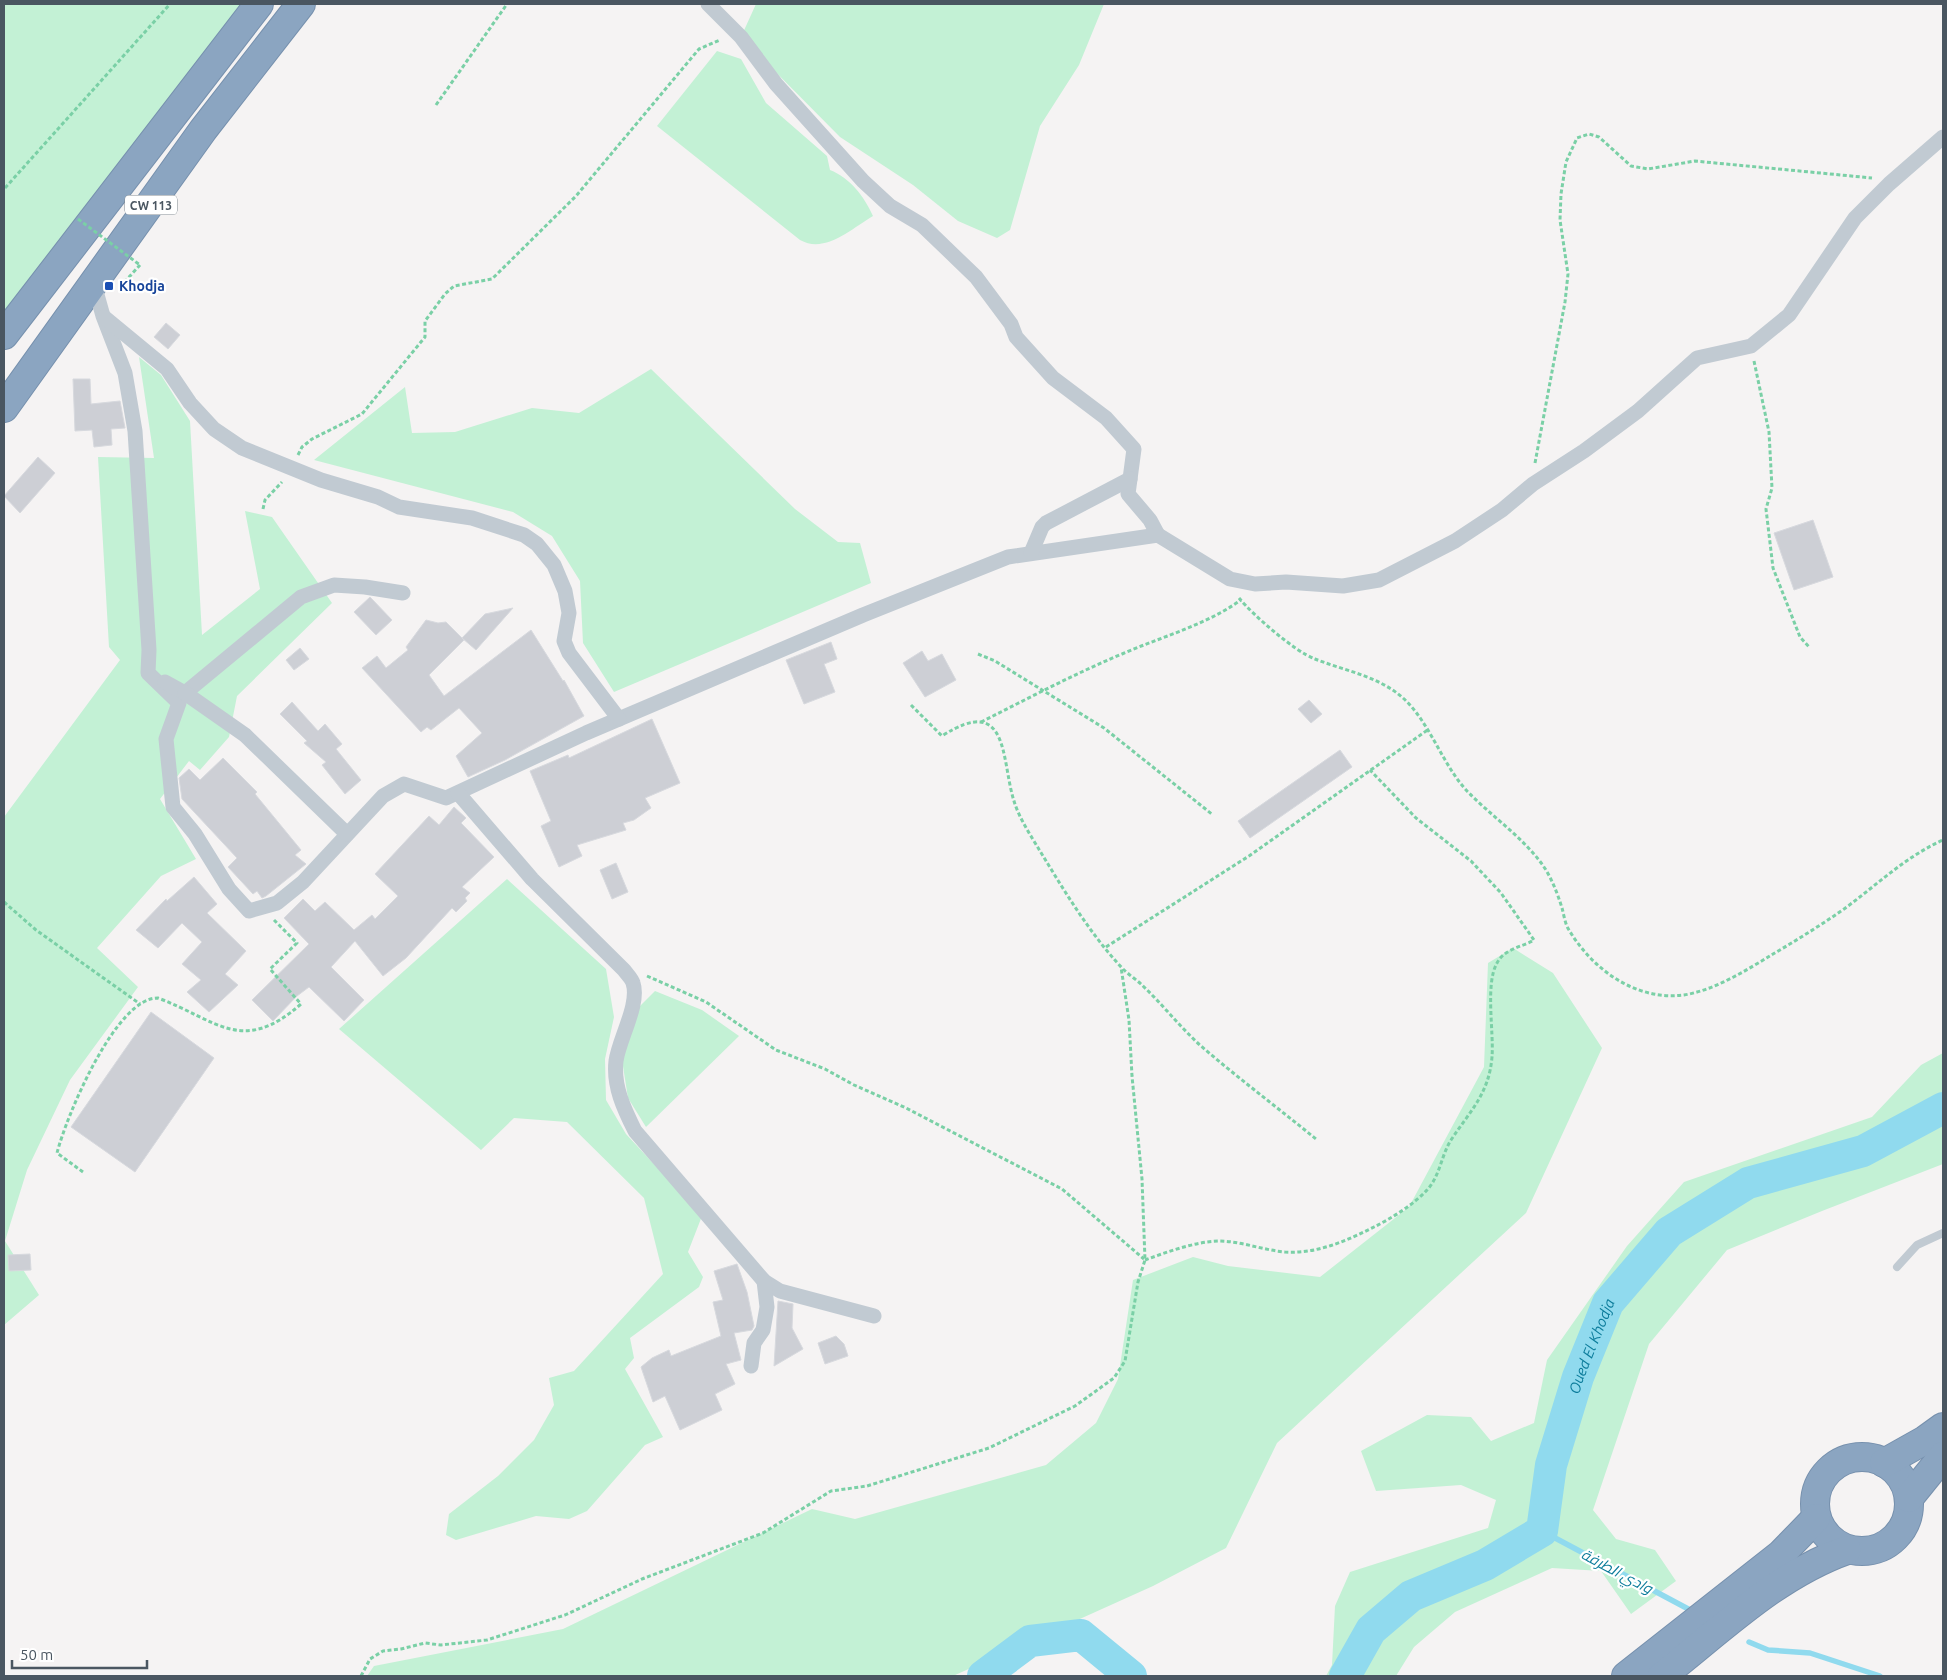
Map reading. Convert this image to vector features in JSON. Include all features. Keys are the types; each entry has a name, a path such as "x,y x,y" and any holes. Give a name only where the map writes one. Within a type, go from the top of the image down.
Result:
{"highway":[{"path":"4,335 259,4"},
{"name":"CW 113","path":"4,408 64,323 105,288 203,130 301,4"},
{"path":"1884,1463 1925,1440 1943,1427"},
{"path":"1909,1498 1943,1456"},
{"path":"1662,1676 1783,1581 1814,1563 1847,1550 1870,1551 1889,1543 1903,1527 1909,1508 1909,1498 1901,1477 1884,1463 1868,1458 1852,1458 1832,1467 1818,1485 1814,1501 1816,1518 1824,1534 1847,1550"},
{"path":"1626,1676 1774,1560 1816,1518"}],"street":[{"path":"708,4 741,37 776,84 863,182 890,206 922,224 976,277 1011,324 1016,337 1053,378 1106,418 1123,435 1134,450 1128,494 1150,520 1158,535 1230,579 1255,584 1286,582 1344,586 1379,580 1455,541 1502,510 1533,484 1584,451 1638,411 1697,358 1751,346 1789,314 1855,218 1889,184 1943,137"},
{"path":"105,288 103,316 125,372 135,431 149,650 148,673 178,703 166,739 173,807 195,834 229,889 249,911 277,903 303,882 383,796 404,784 446,798 619,719 1008,557 1158,535"},
{"path":"103,316 167,369 196,410 214,429 242,448 293,469 399,506 472,518 524,535 536,544 554,565 564,592 568,613 564,641 569,653 619,719"},
{"path":"1031,554 1046,523 1130,479"},
{"path":"185,694 301,597 334,585 365,587 403,593"},
{"path":"148,673 185,694 245,736 348,834"},
{"path":"458,793 532,878 610,959 624,970 633,983 632,1009 616,1061 616,1080 623,1107 635,1130 764,1281 780,1290 874,1316"},
{"path":"751,1366 754,1343 763,1330 767,1307 764,1281"}],"lane":[{"path":"1897,1267 1918,1245 1943,1234"}],"path":[{"path":"5,188 170,4"},
{"path":"436,105 507,4"},
{"path":"264,509 265,500 293,469 302,447 306,443 362,414 425,337 425,321 454,286 492,279 576,196 699,49 721,39 741,37"},
{"path":"1533,484 1539,439 1565,302 1568,274 1560,220 1561,194 1566,162 1577,138 1589,134 1599,137 1630,166 1648,169 1695,161 1864,176 1889,184"},
{"path":"78,220 140,265 105,288"},
{"path":"1751,346 1769,432 1772,488 1766,509 1773,568 1800,637 1810,648"},
{"path":"1230,579 1240,600 1302,652 1314,659 1370,677 1391,689 1408,703 1429,729 1465,789 1530,850 1545,869 1555,887 1568,929 1596,964 1614,978 1637,990 1657,995 1686,994 1731,977 1774,954 1844,909 1897,866 1943,840"},
{"path":"911,705 942,736 961,725 981,722 1044,690 1125,653 1199,625 1222,613 1240,600"},
{"path":"978,654 995,661 1104,728 1213,815"},
{"path":"981,722 1001,738 1014,802 1034,840 1074,905 1121,967 1144,986 1201,1045 1316,1139"},
{"path":"1106,948 1249,856 1429,729"},
{"path":"1145,1260 1217,1241 1256,1245 1284,1252 1319,1250 1376,1226 1399,1212 1427,1190 1439,1173 1450,1141 1470,1115 1486,1088 1492,1057 1492,989 1496,963 1507,952 1534,940 1500,893 1471,861 1416,818 1370,770"},
{"path":"4,902 36,930 140,1004"},
{"path":"83,1172 56,1152 64,1127 101,1050 140,1004 149,998 158,998 222,1028 239,1030 273,1025 301,1004 270,970 297,943 261,907"},
{"path":"361,1676 370,1659 383,1651 425,1643 441,1645 487,1640 565,1615 642,1579 762,1533 831,1491 867,1486 988,1448 1075,1406 1104,1387 1121,1370 1126,1361 1138,1282 1145,1260 1142,1179 1132,1076 1129,1020 1121,967"},
{"path":"624,970 654,978 706,1002 776,1050 825,1069 854,1085 906,1108 1062,1189 1145,1260"}],"green space":[{"path":"4,4 259,4 4,335"},
{"path":"756,4 1104,4 1079,65 1040,126 1010,230 997,238 958,221 913,185 840,137 741,37"},
{"path":"717,51 741,59 766,103 827,156 830,170 837,173 856,188 873,216 838,238 819,244 809,244 800,240 657,126"},
{"path":"139,357 161,375 190,421 202,635 260,589 245,511 272,517 332,603 237,696 229,737 200,770 189,761 160,799 196,859 161,876 97,948 138,987 70,1080 27,1170 5,1241 39,1295 4,1325 4,817 120,660 109,647 98,457 154,458"},
{"path":"651,369 795,509 838,542 860,543 871,583 614,692 583,643 580,581 552,536 513,512 314,460 405,387 412,433 455,432 532,408 579,413"},
{"path":"507,879 606,969 614,1017 605,1059 606,1100 626,1134 702,1216 688,1252 703,1277 699,1287 630,1338 634,1358 625,1369 663,1437 645,1445 587,1511 569,1519 536,1516 456,1540 446,1535 449,1514 498,1476 534,1440 554,1405 549,1378 574,1371 663,1274 644,1198 567,1122 514,1118 481,1150 339,1029"},
{"path":"1513,948 1553,973 1602,1048 1526,1213 1277,1443 1226,1548 1153,1586 953,1676 367,1676 374,1666 563,1629 812,1509 855,1519 1046,1465 1096,1423 1118,1379 1133,1280 1193,1257 1228,1266 1320,1277 1409,1207 1484,1067 1488,963"},
{"path":"655,991 702,1010 739,1036 646,1127 628,1098 622,1060 640,1006"},
{"path":"1943,1053 1943,1164 1727,1250 1649,1344 1593,1510 1616,1539 1655,1550 1676,1581 1631,1614 1601,1571 1552,1568 1455,1612 1414,1647 1396,1676 1326,1676 1332,1665 1335,1606 1350,1572 1488,1528 1496,1500 1461,1485 1376,1491 1361,1451 1427,1415 1471,1417 1491,1441 1534,1423 1547,1360 1627,1246 1684,1182 1872,1117 1921,1065"}],"building":[{"path":"166,323 180,335 168,349 154,337"},
{"path":"73,379 90,379 91,404 120,401 125,428 111,429 112,445 94,447 92,430 75,431"},
{"path":"38,457 55,473 20,513 4,496"},
{"path":"1813,520 1833,577 1794,590 1774,533"},
{"path":"370,597 392,620 376,635 354,612"},
{"path":"513,608 476,650 462,638 485,614"},
{"path":"426,620 438,623 446,622 464,640 429,675 444,696 531,630 564,680 584,716 505,760 468,777 456,756 482,733 459,708 431,730 427,727 421,732 362,668 377,656 386,668 408,650 406,647"},
{"path":"831,642 837,659 824,664 835,692 804,704 786,660"},
{"path":"300,648 309,659 294,670 286,660"},
{"path":"922,651 928,661 942,654 956,680 925,697 903,663"},
{"path":"1309,700 1322,714 1311,723 1298,709"},
{"path":"292,702 318,731 325,724 342,744 336,749 361,780 345,794 322,765 326,762 304,743 307,741 280,714"},
{"path":"652,719 680,783 645,798 651,808 634,820 623,823 626,830 577,845 582,856 559,867 541,826 551,821 530,771 568,755 569,758"},
{"path":"1340,750 1352,767 1250,838 1238,821"},
{"path":"223,758 257,792 255,794 301,850 295,855 306,864 262,898 257,891 253,894 228,867 237,858 182,799 179,778 189,769 200,780"},
{"path":"454,807 466,818 461,823 494,857 462,887 470,893 465,898 467,901 456,912 452,908 406,958 383,976 355,941 331,967 364,1000 344,1021 309,987 297,996 273,1021 252,1000 309,944 284,918 303,899 315,911 325,902 354,930 372,915 375,919 398,896 375,874 429,816 439,825"},
{"path":"616,863 628,892 612,899 600,870"},
{"path":"194,877 217,904 207,913 246,951 225,974 238,985 209,1012 187,992 201,980 182,964 202,942 182,923 158,948 136,930 166,899 167,901"},
{"path":"151,1012 214,1058 135,1172 71,1127"},
{"path":"30,1254 31,1270 9,1271 8,1255"},
{"path":"737,1264 747,1292 754,1326 752,1330 734,1333 741,1360 726,1364 735,1384 715,1394 722,1410 680,1430 665,1396 653,1402 641,1367 652,1358 669,1350 671,1356 721,1336 713,1302 723,1300 714,1271"},
{"path":"778,1301 793,1304 792,1328 803,1349 774,1366"},
{"path":"836,1336 844,1344 848,1356 825,1364 818,1343"}],"waterway":[{"name":"Oued El Khodja","path":"1345,1676 1371,1630 1411,1596 1485,1565 1542,1531 1551,1465 1578,1377 1608,1303 1669,1232 1748,1183 1863,1151 1943,1108"},
{"name":"وادي الطرفة","path":"1542,1531 1692,1611"},
{"name":"Oued El Khodja","path":"983,1676 1030,1641 1081,1635 1131,1676"},
{"name":"وادي الطرفة","path":"1749,1642 1768,1650 1810,1653 1880,1676"}],"place":[{"name":"Khodja","path":"109,286"}]}
